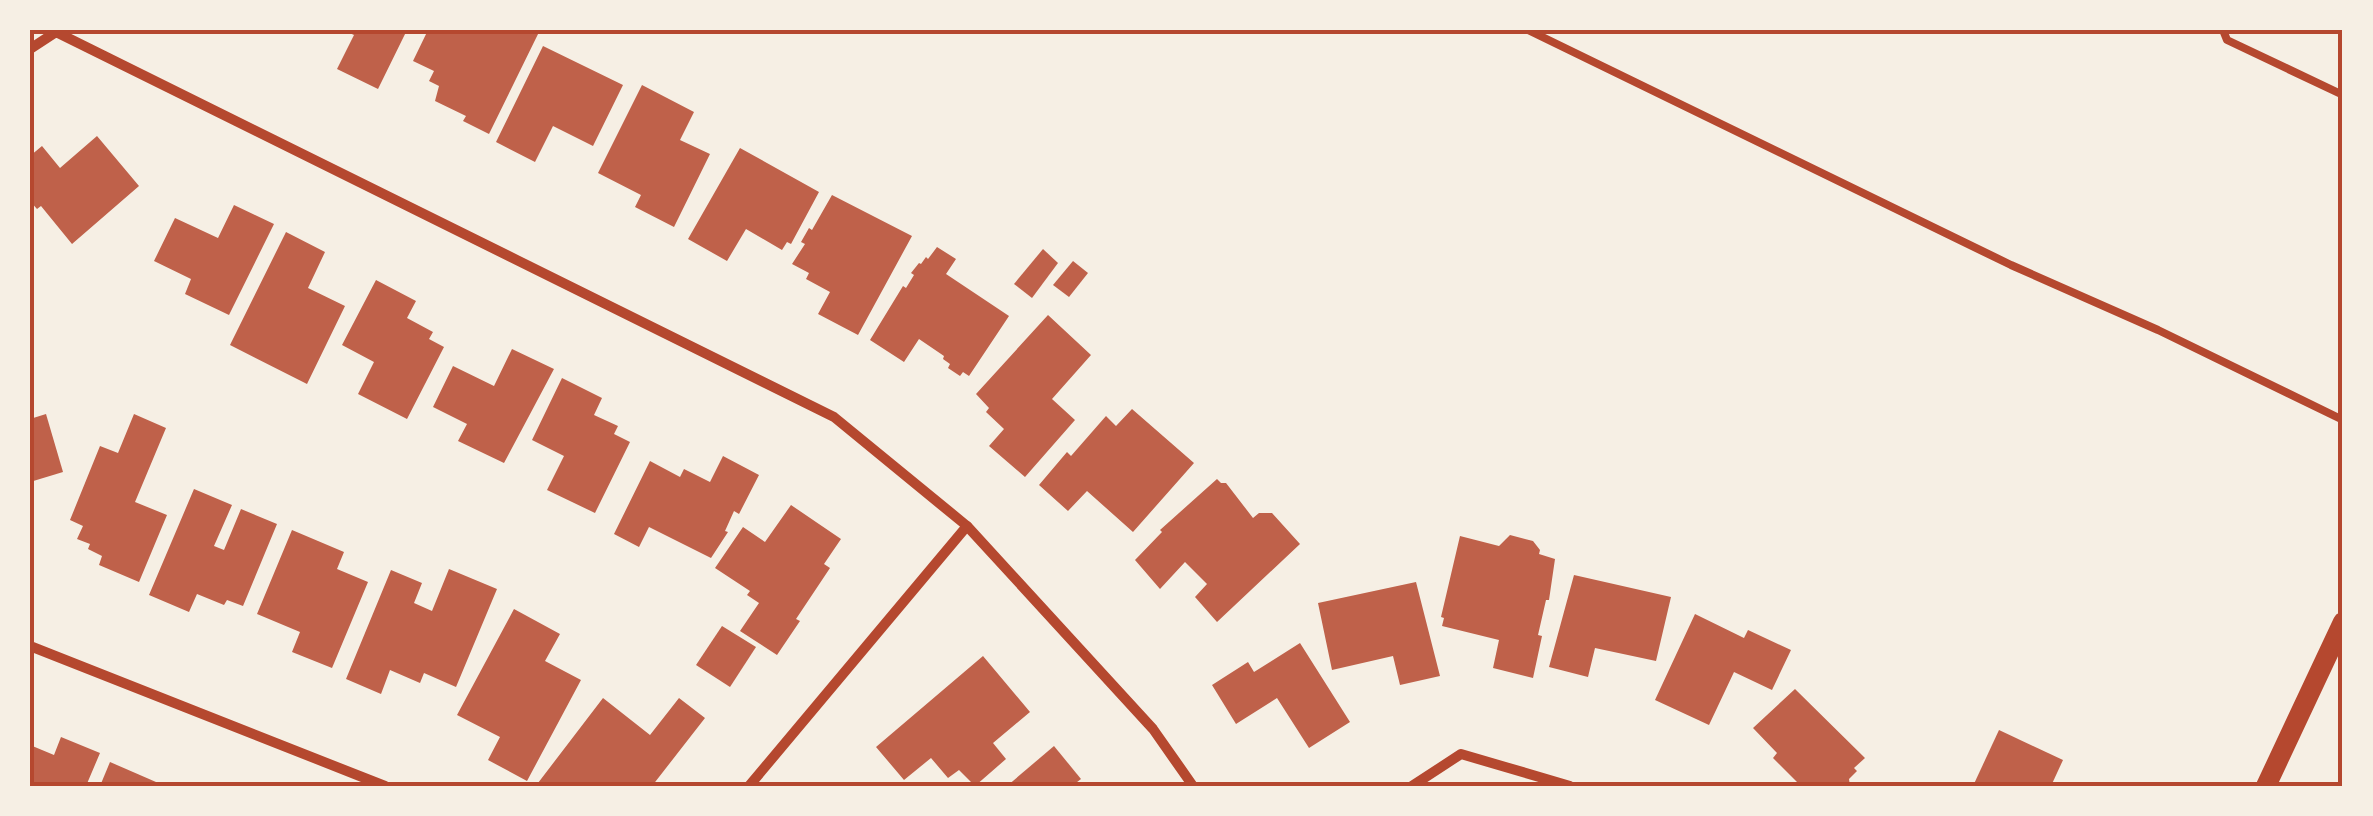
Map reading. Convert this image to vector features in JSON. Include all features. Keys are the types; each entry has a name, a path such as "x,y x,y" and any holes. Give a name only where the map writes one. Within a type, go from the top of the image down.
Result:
{"main road":[{"path":"2266,786 2343,622"}],"street":[{"path":"30,50 56,32 834,417 966,526 1153,729 1192,786"},
{"path":"749,786 966,526"},
{"path":"30,646 385,786"},
{"path":"1412,786 1462,754 1570,786"}],"lane":[{"path":"1528,30 2012,266 2158,330 2343,420"},
{"path":"2222,30 2227,40 2343,96"}],"building":[{"path":"343,30 407,30 378,89 337,69 354,35"},
{"path":"428,30 540,30 489,134 463,121 466,116 435,101 439,86 429,81 434,71 413,61"},
{"path":"543,46 623,85 593,146 553,126 535,162 496,142"},
{"path":"642,85 694,112 680,140 710,154 674,227 635,207 641,195 598,173"},
{"path":"97,136 139,186 72,244 41,206 37,209 30,201 30,156 42,146 60,168"},
{"path":"740,148 819,192 791,244 787,242 782,250 746,229 727,261 688,239"},
{"path":"832,195 912,236 858,335 818,314 830,292 806,279 809,273 792,264 805,244 801,242 809,228 812,230"},
{"path":"234,205 274,224 229,315 185,294 191,279 154,261 175,218 218,238"},
{"path":"286,232 325,252 308,288 345,306 307,384 230,345"},
{"path":"937,247 956,259 946,274 1009,316 969,376 963,372 960,376 948,368 950,364 944,356 919,339 904,362 870,340 914,275 911,273"},
{"path":"1043,249 1058,263 1032,298 1014,284"},
{"path":"1073,261 1088,273 1069,297 1053,285"},
{"path":"376,280 416,301 407,318 433,332 429,339 444,347 407,419 358,394 374,362 342,345"},
{"path":"1048,315 1091,355 1052,399 1075,420 1025,477 989,446 1004,429 986,412 989,408 976,394"},
{"path":"512,349 554,369 504,463 458,441 467,424 433,407 453,366 494,386"},
{"path":"562,378 602,398 594,415 618,426 614,434 630,442 595,513 547,490 564,456 532,440"},
{"path":"1132,409 1194,463 1133,532 1087,491 1068,511 1039,485 1106,416 1116,426"},
{"path":"46,414 63,472 30,482 30,419"},
{"path":"134,414 166,428 135,502 167,515 139,582 99,565 102,556 88,549 90,544 77,539 83,526 70,520 100,446 118,453"},
{"path":"723,456 759,475 739,514 734,511 725,531 728,532 711,558 649,527 639,547 614,534 650,461 680,477 684,469 710,482"},
{"path":"1217,479 1226,483 1253,518 1259,513 1272,513 1300,544 1217,622 1195,597 1207,584 1185,562 1160,589 1135,560 1160,530"},
{"path":"194,489 232,505 214,546 224,550 241,509 277,524 243,606 227,600 224,605 197,594 189,612 149,595"},
{"path":"791,505 841,539 824,564 830,568 777,655 740,631 759,603 747,595 750,591 715,568 743,527 765,542"},
{"path":"292,530 344,552 337,569 368,582 332,668 292,652 300,632 257,614"},
{"path":"1510,535 1533,541 1539,554 1555,559 1533,678 1493,668 1499,640 1442,626 1460,536 1499,546"},
{"path":"449,569 497,589 456,687 424,673 420,683 390,670 381,694 346,679 391,570 422,583 414,603 432,611"},
{"path":"1574,575 1671,597 1656,661 1595,648 1588,677 1549,667"},
{"path":"1416,582 1440,676 1400,685 1393,656 1332,670 1318,603"},
{"path":"514,609 560,634 545,661 581,680 527,781 488,760 500,737 457,715"},
{"path":"1695,614 1744,638 1748,630 1791,650 1772,690 1734,672 1709,725 1655,700"},
{"path":"722,626 756,647 730,687 696,665"},
{"path":"1300,643 1350,722 1309,748 1277,698 1236,724 1212,685 1248,662 1254,672"},
{"path":"983,656 1030,712 993,743 1006,759 975,786 959,770 948,778 931,758 904,780 876,747"},
{"path":"1795,689 1865,758 1854,768 1857,771 1849,779 1850,786 1793,786 1797,782 1773,758 1777,753 1753,728"},
{"path":"603,698 650,735 679,698 705,718 652,786 603,786 598,782 595,786 542,786 538,783"},
{"path":"1999,730 2063,760 2051,786 1973,786"},
{"path":"61,737 100,753 86,786 30,786 30,745 54,755"},
{"path":"1054,746 1081,779 1072,786 1007,786"},
{"path":"110,762 156,782 154,786 100,786"}]}
